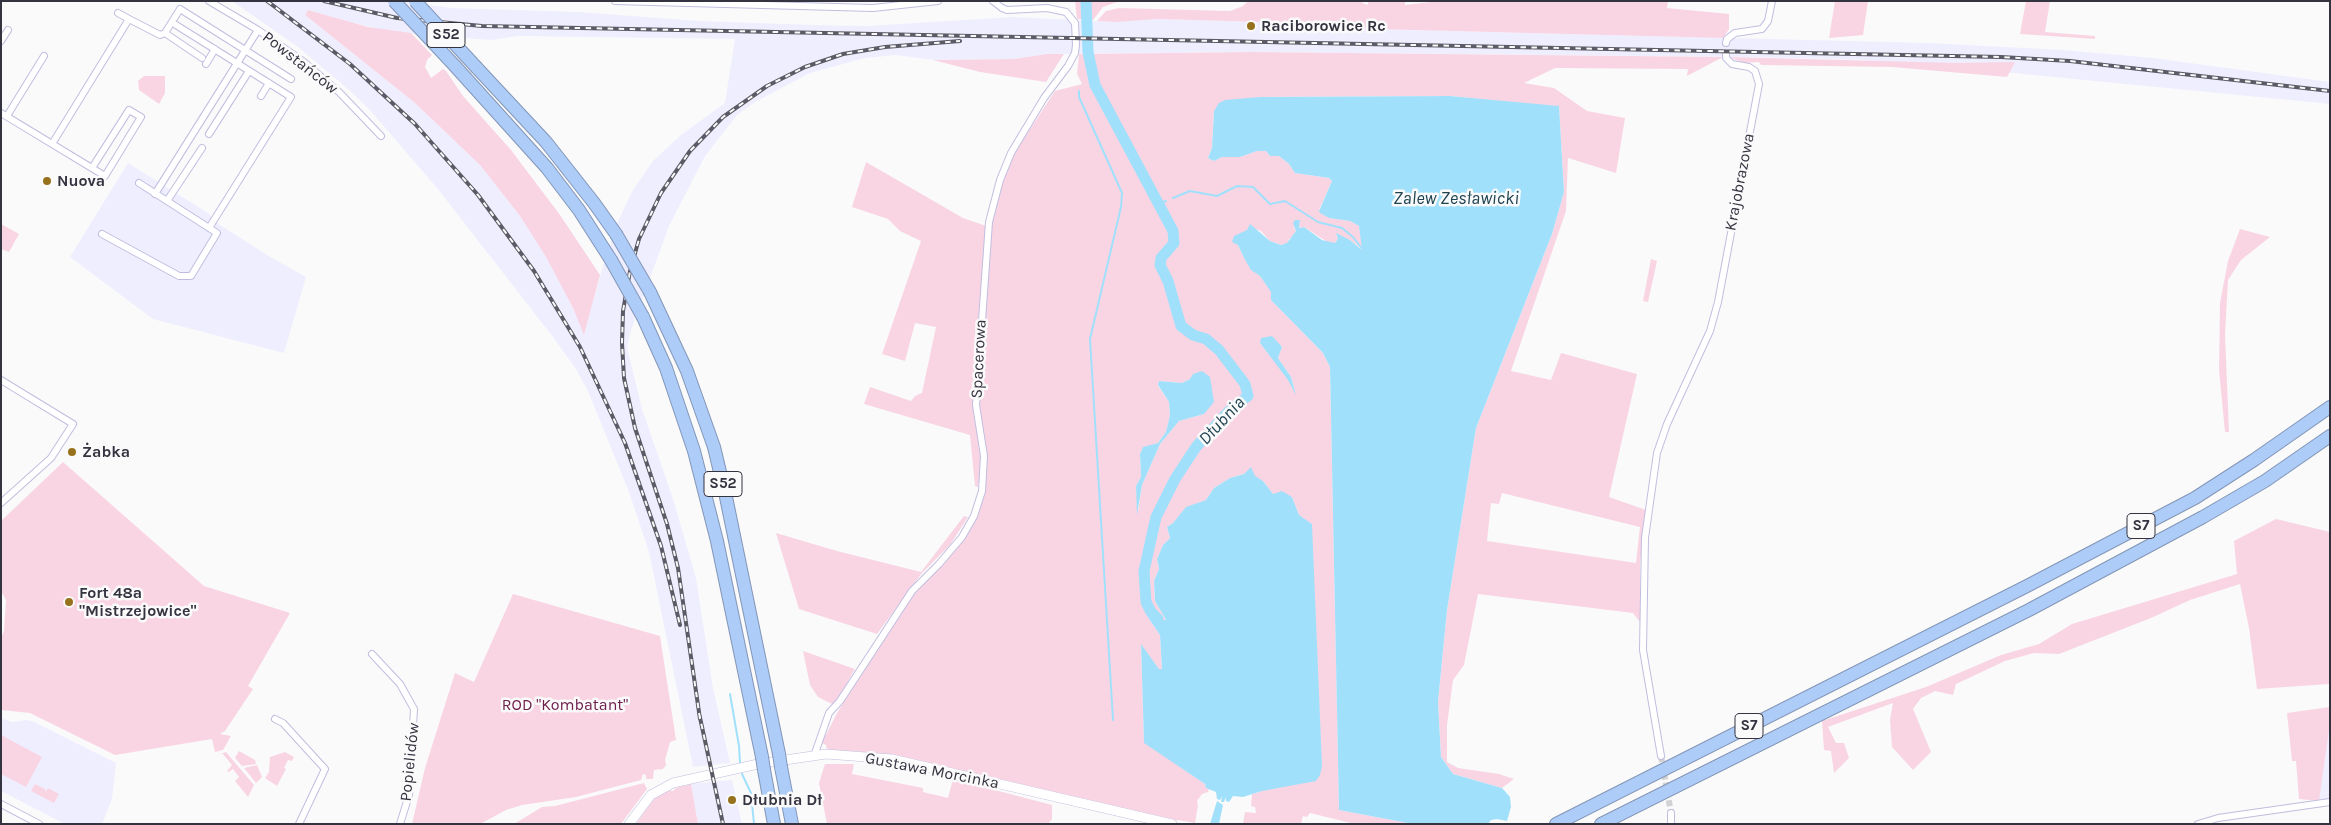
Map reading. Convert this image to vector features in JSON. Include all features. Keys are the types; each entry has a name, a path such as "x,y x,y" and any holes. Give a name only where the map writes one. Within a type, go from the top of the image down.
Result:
{"highway":[{"name":"S52","path":"394,1 547,168 579,210 611,260 643,317 666,368 694,451 716,541 762,757 774,824"},
{"name":"S52","path":"415,1 570,170 616,234 650,292 687,371 714,447 726,497 792,824"},
{"name":"S7","path":"1556,824 2027,586 2195,498 2330,407"},
{"name":"S7","path":"1601,824 2021,614 2177,531 2265,481 2330,436"}],"street":[{"name":"Powstańców","path":"209,1 258,30 304,62 328,82 382,136"},
{"path":"615,1 873,8 938,1"},
{"name":"Spacerowa","path":"814,756 829,713 840,701 912,591 962,537 974,516 982,491 984,456 976,405 989,222 1000,180 1011,153 1044,98 1068,66 1075,53 1076,45 1075,23 1066,12 1047,8 1007,10 993,1"},
{"path":"1726,43 1727,39 1735,33 1762,29 1768,22 1772,1"},
{"path":"118,13 157,35 165,33 180,9 291,80"},
{"path":"52,144 129,19"},
{"path":"176,25 292,97 209,228"},
{"path":"1,41 8,30"},
{"path":"155,194 258,30"},
{"path":"165,33 204,61 215,49"},
{"name":"Krajobrazowa","path":"1661,756 1643,650 1645,538 1657,453 1666,424 1710,331 1718,302 1759,84 1758,75 1752,68 1732,64 1726,58 1726,54"},
{"path":"44,56 4,114 105,176 141,118 129,110 92,168"},
{"path":"209,134 249,71"},
{"path":"261,96 269,83"},
{"path":"168,201 202,148"},
{"path":"102,234 179,276 191,276 217,233 139,183"},
{"path":"1,380 73,424 54,456 1,503"},
{"name":"Popielidów","path":"372,654 400,684 414,709 409,795 400,824"},
{"path":"275,719 283,723 325,769 299,824"},
{"name":"Gustawa Morcinka","path":"629,824 653,792 667,785 690,778 758,764 826,754 892,759 1172,824"},
{"path":"2198,824 2218,818 2330,802"},
{"path":"1,804 39,824"},
{"path":"1671,812 1671,824"}],"shaded area":[{"path":"232,1 401,1 451,8 578,12 700,21 812,25 868,26 1013,17 1117,22 1158,19 1261,22 1374,29 1928,43 2063,50 2153,58 2330,82 2330,104 1952,67 1860,60 1744,57 1252,52 1047,54 1014,59 933,60 896,55 865,58 810,73 755,102 737,115 705,156 669,226 631,330 627,347 642,409 673,499 696,578 713,688 730,763 693,767 649,552 629,492 588,391 576,369 437,188 369,109 298,47","holes":["308,10 349,22 399,33 491,40 518,36 735,39 725,103 681,135 653,161 633,190 618,221 605,259 584,334 573,308 546,257 520,216 480,165 415,103 305,15"]},
{"path":"128,163 208,213 220,225 306,277 284,353 153,319 70,257"},
{"path":"1,718 12,722 27,720 34,722 116,763 112,799 102,824 65,824 1,791"},
{"path":"2329,723 2330,800 2319,801 2320,783"},
{"path":"732,780 742,824 698,824 691,784"}],"green space":[{"path":"1075,1 1117,2 1103,7 1093,20 1077,19"},
{"path":"1248,1 1359,1 1367,5 1369,1 1405,1 1405,5 1440,1 1668,1 1667,8 1729,14 1729,29 1723,38 1374,29 1261,22 1158,19 1117,22 1097,21 1106,11 1119,8 1230,11 1243,6"},
{"path":"1835,1 1868,1 1863,35 1829,38"},
{"path":"2026,1 2050,1 2045,32 2095,36 2095,39 2020,34"},
{"path":"308,10 368,27 411,33 432,55 427,60 425,67 431,78 443,69 446,71 463,96 511,150 560,215 600,275 584,335 573,308 546,257 520,216 480,165 415,103 305,15"},
{"path":"1252,52 1723,57 1687,76 1688,69 1555,68 1524,83 1554,88 1587,111 1625,118 1616,173 1568,158 1566,211 1511,371 1551,380 1561,353 1637,374 1609,497 1646,510 1640,564 1640,622 1633,613 1478,594 1464,665 1453,680 1447,725 1447,762 1458,768 1499,774 1514,779 1502,788 1453,774 1441,757 1438,702 1447,610 1476,428 1552,234 1564,192 1559,107 1451,96 1260,97 1214,111 1212,148 1208,158 1214,161 1222,157 1240,157 1257,151 1266,151 1270,156 1279,156 1289,164 1295,173 1329,178 1332,181 1319,210 1330,218 1350,221 1359,226 1363,250 1350,240 1336,234 1338,239 1335,243 1329,243 1304,227 1298,228 1300,223 1294,227 1296,231 1294,237 1289,239 1288,243 1281,245 1270,241 1261,231 1254,229 1240,235 1238,245 1252,270 1260,276 1272,292 1271,300 1323,353 1330,367 1339,810 1413,824 1355,824 1310,813 1307,817 1303,816 1301,824 1243,824 1245,812 1256,813 1255,807 1251,806 1252,794 1262,791 1299,515 1292,497 1273,494 1263,481 1244,474 1230,478 1214,488 1206,500 1186,508 1167,527 1170,538 1163,545 1157,559 1159,569 1154,581 1155,601 1166,620 1162,620 1151,608 1149,619 1160,635 1162,670 1159,669 1141,645 1144,742 1205,784 1206,788 1209,789 1197,801 1195,823 1175,821 904,758 864,752 827,750 826,745 821,743 824,734 826,735 837,713 909,600 959,546 978,515 985,493 987,456 978,404 990,228 1001,183 1011,158 1055,91 1082,84 1077,74 1079,54","holes":["1260,343 1282,346 1278,358 1291,377 1295,391 1289,380","1190,379 1204,414 1179,421 1160,444 1142,485 1138,511 1136,486 1141,477 1140,454 1143,448 1158,443 1166,432 1170,415 1169,402 1158,386 1159,381 1182,383","1502,493 1640,527 1636,563 1487,541 1491,503 1499,504"]},
{"path":"1047,54 1064,54 1046,82 980,72 933,60 1014,59"},
{"path":"1729,57 1957,63 2015,62 2007,77 1892,67 1761,65 1759,62 1745,63"},
{"path":"144,76 165,76 165,93 159,104 139,90 138,81"},
{"path":"866,162 963,218 986,226 973,385 973,403 982,457 978,487 975,486 970,435 864,404 870,387 911,401 915,396 922,393 936,327 915,323 905,361 882,354 921,241 900,231 888,219 852,207"},
{"path":"1,224 19,234 9,252 1,249"},
{"path":"2240,229 2270,237 2241,260 2228,280 2225,334 2229,432 2225,432 2219,370 2220,303 2228,261"},
{"path":"1651,259 1657,261 1648,302 1643,301"},
{"path":"63,462 204,586 290,613 248,686 253,689 225,731 220,734 231,736 223,750 215,752 212,739 115,755 30,713 1,710 1,638 4,631 6,600 1,591 1,521"},
{"path":"964,516 968,517 950,545 922,573 877,634 799,609 776,533 837,551 921,572"},
{"path":"2276,519 2330,532 2330,707 2329,684 2257,689 2249,628 2240,584 2190,600 2151,618 2059,654 2034,653 2005,661 1956,684 1953,695 1935,691 1921,698 1913,709 1931,752 1913,770 1892,747 1890,720 1893,703 1828,727 1836,743 1844,743 1849,758 1834,773 1831,751 1824,750 1822,721 1926,687 2001,655 2039,644 2072,624 2237,574 2234,541"},
{"name":"ROD \"Kombatant\"","path":"513,594 660,636 676,740 670,742 665,760 666,765 663,769 654,770 653,779 646,779 646,775 643,774 641,780 576,797 522,805 506,810 480,824 412,824 425,768 455,673 474,682"},
{"path":"803,651 855,669 834,705 818,697 810,685"},
{"path":"2330,707 2330,723 2319,801 2299,799 2296,761 2292,761 2287,713"},
{"path":"1,735 42,757 26,787 1,774"},
{"path":"239,751 255,760 256,764 242,766 235,758"},
{"path":"226,752 254,785 248,797 235,781 239,777 233,769 229,772 227,771 232,765 222,753"},
{"path":"285,752 294,757 292,761 288,760 284,768 286,769 277,786 265,778 269,772 270,757"},
{"path":"825,764 854,764 852,774 923,788 923,792 948,798 953,779 1052,805 1052,819 1048,824 827,824 819,783"},
{"path":"257,765 262,777 256,783 244,768"},
{"path":"644,783 647,789 621,824 514,824 542,807 555,806"},
{"path":"35,784 45,789 46,792 48,788 59,794 54,803 31,791"},
{"path":"691,784 698,824 636,824 659,794 666,790 673,791 676,788"}],"water":[{"name":"Zalew Zesławicki","path":"1450,96 1559,106 1564,192 1552,234 1476,428 1447,610 1438,702 1441,757 1453,774 1502,788 1510,797 1511,807 1507,821 1497,819 1491,820 1488,824 1413,824 1339,810 1330,367 1323,353 1271,300 1271,292 1260,276 1251,270 1238,245 1232,242 1234,236 1247,230 1250,224 1270,241 1281,245 1287,243 1296,231 1293,223 1295,220 1300,220 1299,228 1304,227 1322,240 1335,243 1338,239 1336,233 1350,240 1362,250 1359,226 1350,221 1329,218 1320,213 1319,211 1332,181 1329,178 1295,173 1289,164 1279,156 1270,156 1266,151 1257,151 1240,157 1222,157 1214,161 1208,158 1212,148 1214,111 1219,103 1225,100 1260,97"},
{"path":"1272,336 1282,347 1278,358 1291,377 1296,395 1288,380 1260,343 1261,338"},
{"path":"1202,371 1210,377 1214,402 1204,414 1179,421 1160,444 1142,485 1137,515 1136,486 1141,477 1140,454 1143,447 1158,443 1166,432 1170,415 1169,402 1158,385 1159,381 1182,383 1190,379 1193,374"},
{"path":"1251,467 1255,476 1263,481 1273,494 1282,491 1292,497 1299,515 1312,524 1322,766 1316,781 1262,791 1243,797 1233,796 1229,802 1226,801 1226,797 1224,802 1221,802 1222,796 1220,800 1217,799 1216,792 1206,788 1205,784 1144,743 1141,644 1159,669 1162,669 1160,635 1149,619 1145,607 1151,608 1162,620 1166,620 1155,601 1154,581 1159,569 1157,559 1163,545 1170,538 1167,527 1173,523 1186,507 1206,500 1214,488 1230,478 1244,474"},
{"path":"1217,801 1223,805 1219,824 1210,824"}],"waterway":[{"name":"Dłubnia","path":"1086,1 1088,52 1095,85 1173,231 1174,243 1161,258 1160,265 1168,281 1181,326 1193,335 1206,339 1219,350 1245,384 1248,396 1229,411 1196,447 1175,479 1156,517 1144,571 1146,602 1151,612 1158,619"},
{"path":"1079,91 1079,97 1122,193 1121,207 1090,339 1113,720"},
{"path":"1173,198 1190,191 1217,196 1237,186 1253,187 1270,204 1285,201 1318,222 1342,228 1353,237 1363,250"},
{"path":"1159,204 1166,201"},
{"path":"730,694 740,763"},
{"path":"742,774 751,793 754,824"}],"tunnel":[{"path":"1661,756 1671,813"}],"railway":[{"path":"267,1 350,64 415,124 478,195 534,271 580,347 625,443 661,546 680,625"},
{"path":"324,1 397,18 482,26 2001,57 2070,61 2330,91"},
{"path":"700,719 678,568 667,524 635,428 624,378 623,311 630,271 639,239 661,193 690,151 723,117 767,86 805,67 843,54 885,47 960,41"},
{"path":"699,713 723,824"}],"place":[{"name":"Raciborowice Rc","path":"1251,26"},
{"name":"Nuova","path":"47,181"},
{"name":"Żabka","path":"72,452"},
{"name":"Fort 48a \"Mistrzejowice\"","path":"69,602"},
{"name":"Dłubnia Dł","path":"732,800"}]}
